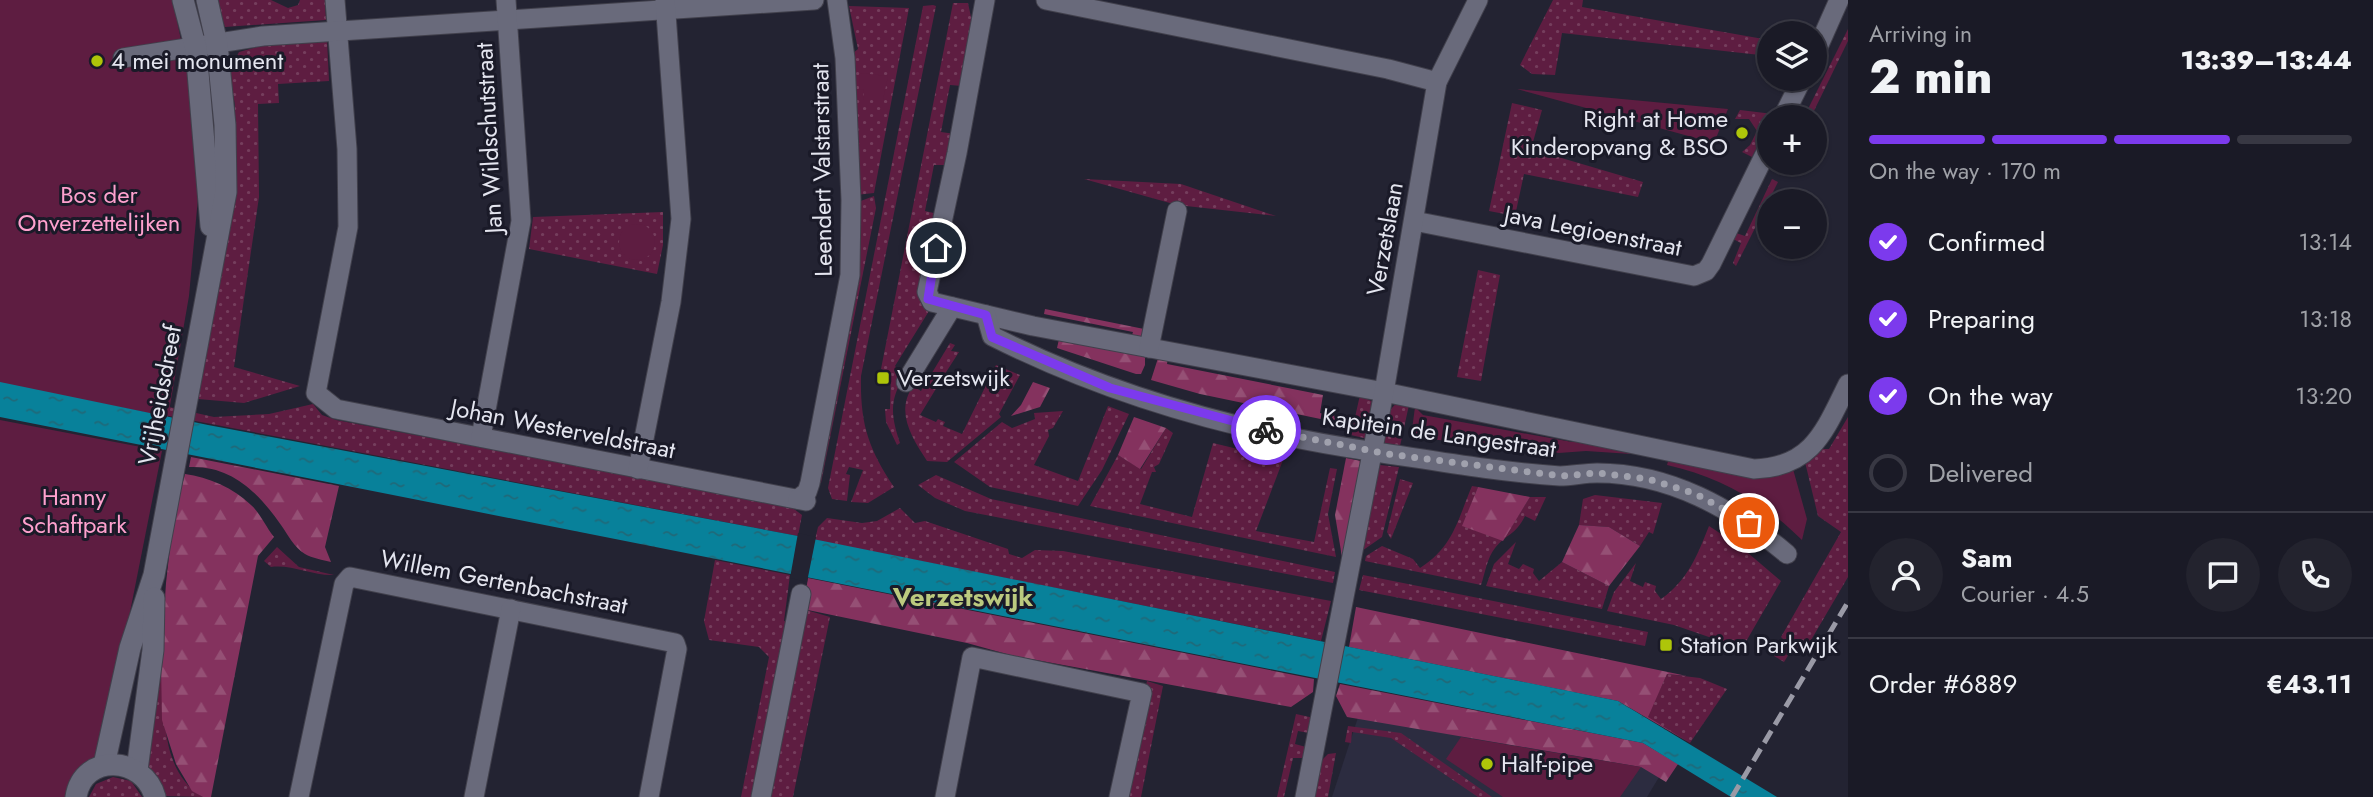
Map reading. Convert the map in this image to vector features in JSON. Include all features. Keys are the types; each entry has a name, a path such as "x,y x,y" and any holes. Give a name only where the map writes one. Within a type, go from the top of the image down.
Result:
{"main road":[{"name":"Vrijheidsdreef","path":"183,0 206,47"},
{"name":"Vrijheidsdreef","path":"104,765 130,648 154,575 212,267 206,47 208,0"},
{"name":"Vrijheidsdreef","path":"137,770 153,650 154,575"},
{"path":"76,797 82,780 104,765 115,763 137,770 146,778 155,797"}],"street":[{"path":"335,0 337,32"},
{"name":"Jan Wildschutstraat","path":"481,438 521,221 506,0"},
{"path":"123,58 264,36 507,20 665,5 814,0"},
{"name":"Leendert Valstarstraat","path":"802,500 810,483 850,275 851,200 845,58 837,0"},
{"path":"906,382 945,305 928,299 927,292 957,153 985,0"},
{"path":"1046,0 1388,69 1437,82"},
{"name":"Verzetslaan","path":"1305,797 1373,452 1437,82 1478,0"},
{"path":"1827,27 1839,0"},
{"path":"638,469 671,302 681,219 665,5"},
{"name":"Johan Westerveldstraat","path":"337,32 346,149 348,227 316,393 336,409 802,500"},
{"name":"Java Legioenstraat","path":"1413,221 1694,276 1706,271 1711,264 1757,170"},
{"path":"1149,348 1177,211"},
{"name":"Kapitein de Langestraat","path":"945,305 1033,326 1384,392 1754,469 1779,466 1803,456 1816,444 1848,384"},
{"name":"Kapitein de Langestraat","path":"986,315 992,337 1110,388 1249,427 1373,452 1561,476 1597,473 1648,479 1679,488 1722,508 1749,523 1787,554"},
{"path":"1027,354 1033,326"},
{"path":"1648,479 1654,448"},
{"name":"Willem Gertenbachstraat","path":"299,797 344,584 350,577 675,643 677,649 649,797"},
{"path":"761,797 801,594"},
{"path":"474,797 510,609"},
{"path":"944,797 972,657 1142,693 1119,797"}],"shaded area":[{"path":"1363,702 1667,764 1647,797 1332,797"}],"green space":[{"name":"Bos der Onverzettelijken","path":"0,0 177,0 177,21 190,83 196,137 198,198 189,296 168,417 0,383"},
{"path":"215,0 271,0 288,8 298,5 300,0 325,0 326,20 225,27"},
{"path":"1553,0 1583,0 1582,7 1757,38 1757,55 1562,33 1555,75 1532,74 1520,65"},
{"path":"953,3 968,3 971,17 977,17 962,86 950,85 941,132 955,134 946,165 934,165 925,211 938,214 920,295 922,306 929,311 895,366 904,376 896,393 893,409 900,443 897,445 886,422 885,409 890,409 891,373 881,369"},
{"path":"849,6 909,8 874,193 856,195 852,54 858,49"},
{"path":"923,6 936,6 861,376 862,408 867,434 894,487 868,503 851,502 863,470 849,467 846,474 850,475 847,501 832,499 828,488"},
{"path":"1848,29 1848,41 1827,84 1827,71"},
{"path":"327,39 329,81 278,84 279,103 258,104 259,197 234,367 300,386 244,403 198,399 224,246 235,105 229,71 239,52 271,43"},
{"path":"860,73 888,76 883,100 863,100 864,90 859,89"},
{"path":"1517,89 1728,109 1714,143"},
{"path":"1817,91 1824,91 1817,105 1810,105"},
{"path":"1512,103 1542,110 1531,149 1643,182 1638,197 1524,174 1515,216 1489,211"},
{"path":"1740,110 1757,112 1757,131 1749,119 1735,119"},
{"path":"1757,131 1757,147 1752,157 1742,152 1750,145"},
{"path":"1084,179 1181,184 1276,216 1177,205"},
{"path":"1772,179 1778,182 1774,189 1767,189"},
{"path":"874,196 876,208 821,483 815,482 858,202"},
{"path":"1757,211 1757,224 1736,266 1733,263 1741,243 1731,238 1733,232 1745,236"},
{"path":"663,212 663,245 657,274 529,249 533,217"},
{"path":"637,224 650,229 655,242 650,255 637,260 624,255 619,242 624,229"},
{"path":"1478,270 1500,275 1481,381 1457,377"},
{"path":"1045,309 1149,330 1148,337 1131,338 1133,332 1044,314"},
{"path":"1060,335 1145,353 1145,365 1141,374 1136,374 1057,348"},
{"path":"950,343 955,345 951,351 959,352 941,380 936,382 937,387 920,415 936,422 938,419 945,422 943,426 962,434 996,365 1020,375 999,414 1001,417 947,462 927,461 911,434 905,405 913,386 921,391"},
{"path":"1159,355 1168,357 1167,364 1323,395 1320,413 1336,416 1335,422 1200,394 1151,380"},
{"path":"1033,382 1050,388 1040,407 1011,416 1021,405"},
{"path":"1360,395 1373,402 1368,439 1351,435"},
{"path":"64,396 138,400 214,417 269,414 313,404 322,415 336,420 790,506 802,515 798,536"},
{"path":"1396,404 1409,405 1400,446 1385,443 1384,438 1388,416"},
{"path":"1108,406 1129,414 1102,470 1078,506 990,487 954,462 1002,422 1012,428 1035,419 1034,413 1063,411 1053,428 1048,430 1049,436 1034,465 1078,481"},
{"path":"1415,407 1423,415 1572,442 1579,439 1631,449 1631,454 1586,451 1559,453 1411,437"},
{"path":"1134,417 1166,428 1140,469 1118,455"},
{"path":"1848,417 1848,577 1804,652 1794,646 1784,662 1774,656 1783,639 1781,637 1841,532 1818,516 1805,462 1820,449 1829,449"},
{"name":"Hanny Schaftpark","path":"0,420 162,451 102,753 70,797 0,797"},
{"path":"1166,428 1173,433 1159,464 1154,467 1156,472 1152,472 1140,504 1192,517 1213,443 1283,460 1256,531 1314,542 1330,468 1337,469 1328,514 1336,557 1090,506 1118,455 1141,469"},
{"path":"191,457 339,486 325,547 331,562 311,557 301,551 263,502 242,483 218,471 189,467"},
{"path":"1346,458 1361,461 1342,557 1335,515"},
{"path":"1669,458 1793,469 1807,519 1802,540 1757,503 1705,476 1667,465"},
{"path":"1380,465 1399,467 1382,537 1359,553"},
{"path":"185,474 212,481 237,493 254,508 274,537 258,556 211,797 203,797 192,791 176,764 162,720 161,661 166,583 173,521"},
{"path":"936,475 991,499 1335,572 1333,583 965,511 935,498 918,485"},
{"path":"1400,479 1413,483 1391,539 1387,532"},
{"path":"1472,486 1478,487 1463,526 1503,540 1490,556 1481,585 1365,561 1366,556 1382,546 1413,559 1420,568 1447,542"},
{"path":"1478,487 1530,497 1503,541 1462,526"},
{"path":"1595,495 1662,503 1653,534 1649,532 1640,546 1609,527 1579,525 1583,499"},
{"path":"1530,497 1546,497 1535,521 1525,516 1518,527 1503,540"},
{"path":"900,508 915,523 925,521 1008,549 1009,554 1022,558 1035,550 1063,551 1331,601 1321,641 815,540 818,527 827,518 862,523 877,521"},
{"path":"1579,525 1609,527 1640,546 1609,586 1562,562"},
{"path":"1709,526 1741,547 1781,581 1744,645 1738,647 1674,625 1607,611 1614,592 1636,563 1630,581 1643,587 1645,582 1656,586 1655,591 1661,599 1670,592 1691,567"},
{"path":"1516,542 1508,564 1519,569 1523,564 1534,569 1533,573 1539,581 1562,562 1609,586 1602,609 1486,586 1494,564"},
{"path":"277,547 299,567 334,575 271,567 264,561"},
{"path":"715,560 790,575 784,621 800,624 803,609 830,617 793,797 741,797 769,657 759,647 709,640 704,621"},
{"path":"1363,575 1648,632 1645,646 1359,590"},
{"path":"808,578 1314,679 1313,692 1291,707 1014,656 967,643 803,609"},
{"path":"1356,607 1687,676 1667,674 1648,717 1690,743 1618,701 1349,647"},
{"path":"161,661 164,717 171,754 188,785 203,797 164,796 148,771 147,758"},
{"path":"1667,674 1700,678 1727,689 1690,743 1647,717"},
{"path":"1147,681 1163,686 1141,797 1123,797"},
{"path":"1340,684 1643,743 1678,764 1666,782 1641,767 1347,717 1336,696"},
{"path":"1296,714 1314,718 1309,733 1298,731 1295,744 1306,747 1304,758 1293,758 1284,797 1277,797"},
{"path":"1348,726 1401,733 1492,797 1478,797 1391,738 1352,732 1351,743 1345,742"},
{"path":"1461,737 1641,767 1620,797 1503,797 1446,759"},
{"path":"1336,753 1328,797 1312,797 1318,764 1328,754"},
{"path":"113,777 131,781 142,797 89,797 96,784"}],"water":[{"path":"0,382 208,425 798,536 1618,701 1777,797 1731,797 1643,743 0,417"}],"pier":[{"path":"798,533 816,537 807,582 790,578"}],"railway":[{"path":"1732,797 1848,602"}],"way so far":[{"path":"1266,430 1388,454 1561,476 1597,473 1648,479 1696,494 1749,523"}],"place":[{"name":"4 mei monument","path":"97,61"},
{"name":"Right at Home Kinderopvang & BSO","path":"1742,133"},
{"name":"Verzetswijk","path":"883,378"},
{"name":"Station Parkwijk","path":"1666,645"},
{"name":"Half-pipe","path":"1487,764"}],"district":[{"name":"Verzetswijk","path":"963,597"}],"route":[{"path":"936,248 928,299 986,315 988,332 992,337 1110,388 1266,430"}]}
